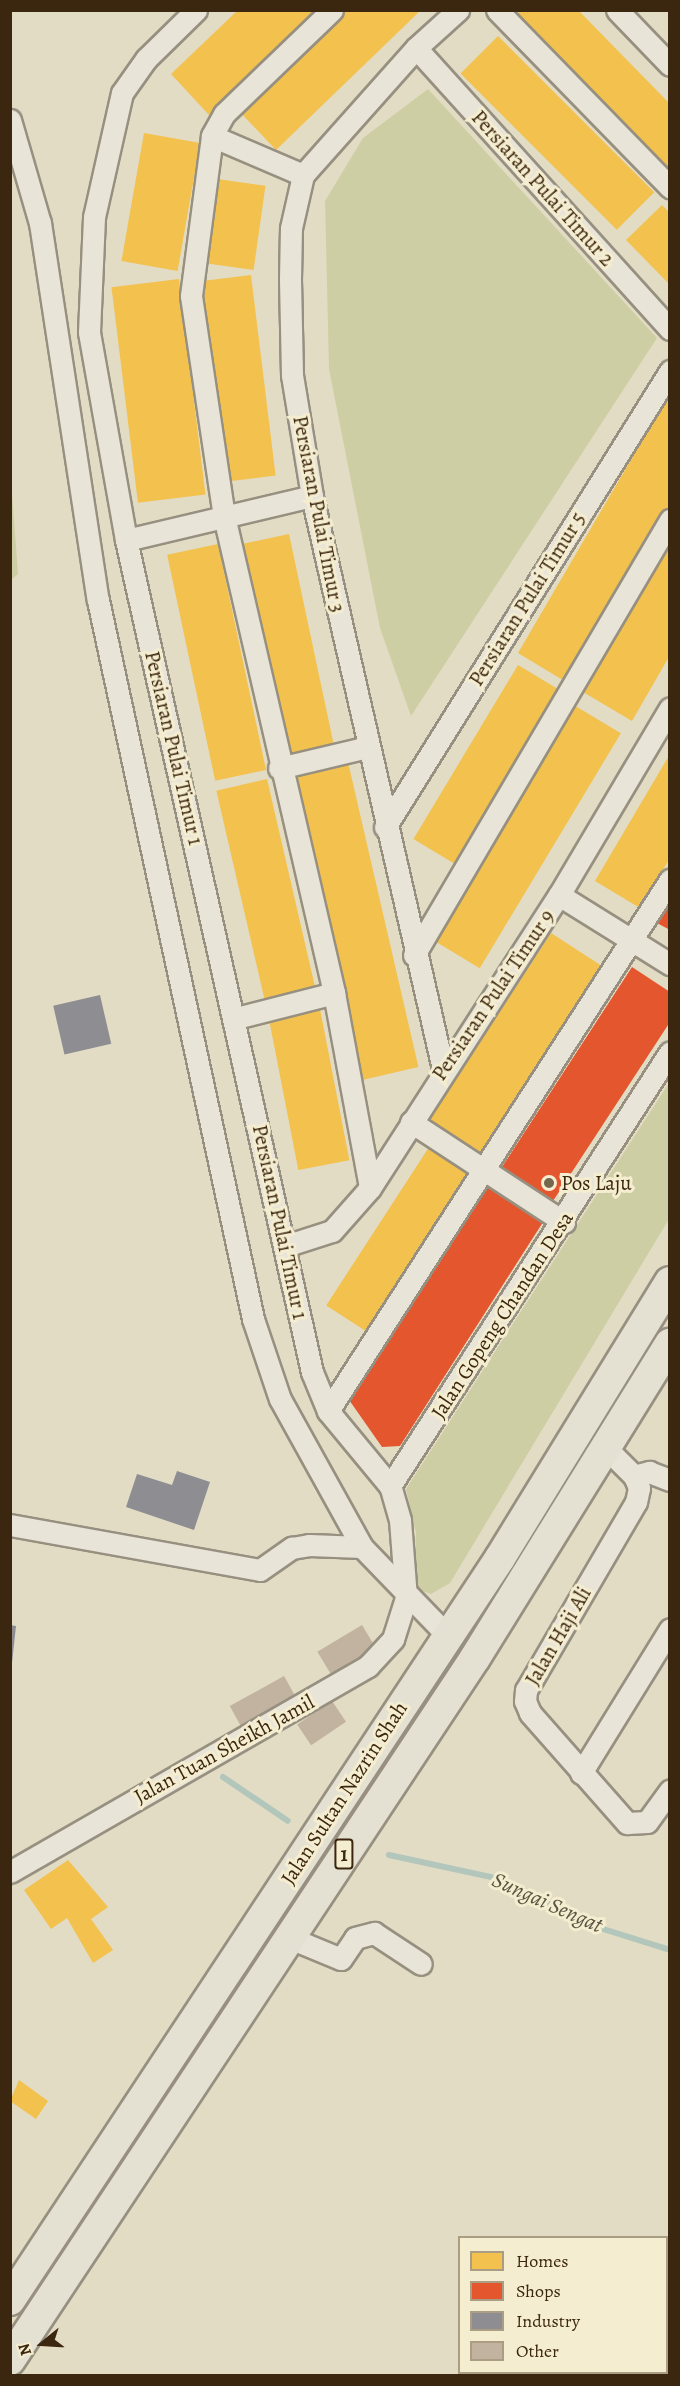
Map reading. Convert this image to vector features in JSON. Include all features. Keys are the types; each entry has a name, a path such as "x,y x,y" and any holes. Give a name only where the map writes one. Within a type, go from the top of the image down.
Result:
{"highway":[{"name":"Jalan Sultan Nazrin Shah","path":"10,2300 448,1636 668,1280"},
{"name":"Jalan Sultan Nazrin Shah","path":"10,2360 290,1938 413,1744 535,1564 669,1343"},
{"path":"413,1744 417,1721 439,1687 448,1636 479,1629 519,1574 535,1564"}],"street":[{"name":"Persiaran Pulai Timur 1","path":"196,10 146,59 122,93 94,217 89,332 126,540 236,1018 312,1372 328,1411 390,1486"},
{"path":"332,10 224,114 212,136 191,296 224,516 279,768 334,993 370,1188"},
{"name":"Persiaran Pulai Timur 3","path":"443,1069 414,955 312,496 292,375 291,228 303,175 416,48 458,10"},
{"path":"496,10 669,187"},
{"path":"617,10 669,65"},
{"name":"Persiaran Pulai Timur 2","path":"416,48 669,329"},
{"path":"10,120 40,223 72,458 98,600 252,1319 280,1399 350,1516 362,1547"},
{"path":"212,136 303,175"},
{"name":"Persiaran Pulai Timur 5","path":"385,827 669,371"},
{"path":"126,540 312,496"},
{"path":"414,955 669,520"},
{"name":"Persiaran Pulai Timur 9","path":"285,1246 332,1231 370,1188 443,1069 559,895 669,708"},
{"path":"279,768 368,747"},
{"path":"328,1411 488,1169 669,880"},
{"path":"559,895 669,964"},
{"path":"236,1018 334,993"},
{"name":"Jalan Gopeng Chandan Desa","path":"390,1486 564,1222 669,1053"},
{"path":"411,1122 488,1169 564,1222"},
{"path":"606,1448 634,1476 649,1472 669,1480"},
{"name":"Jalan Haji Ali","path":"634,1476 639,1488 636,1502 526,1690 530,1713 627,1823 647,1822 669,1790"},
{"path":"390,1486 400,1520 406,1599"},
{"path":"10,1525 260,1570 292,1548 309,1545 362,1547 376,1556 406,1599 448,1636"},
{"name":"Jalan Tuan Sheikh Jamil","path":"10,1872 368,1666 393,1639 406,1599"},
{"path":"581,1773 669,1629"},
{"path":"290,1938 341,1959 355,1938 374,1933 421,1964"},
{"path":"10,2369 23,2376"}],"green space":[{"path":"428,89 657,338 411,716 380,628 329,369 325,201 363,138"},
{"path":"10,465 18,574 11,580 10,580"},
{"path":"669,1083 669,1219 450,1583 431,1594 414,1588 416,1533 406,1489"}],"building: Homes":[{"path":"238,10 320,10 209,115 171,74"},
{"path":"342,10 421,10 276,150 238,110"},
{"path":"521,10 578,10 670,104 670,176 514,18"},
{"path":"498,36 654,192 617,230 461,73"},
{"path":"144,133 200,143 178,271 121,261"},
{"path":"210,178 265,186 254,270 198,262"},
{"path":"662,205 670,213 670,285 626,240"},
{"path":"251,275 276,475 223,482 198,281"},
{"path":"179,279 205,494 138,503 112,287"},
{"path":"670,393 670,504 566,682 518,653"},
{"path":"289,534 335,749 282,760 236,545"},
{"path":"670,541 670,655 632,721 583,692"},
{"path":"218,544 266,770 215,781 167,555"},
{"path":"518,665 559,690 455,864 413,839"},
{"path":"572,704 621,733 480,968 431,939"},
{"path":"670,754 670,858 640,908 595,881"},
{"path":"348,762 418,1067 357,1081 287,776"},
{"path":"267,779 316,993 266,1005 216,791"},
{"path":"551,933 605,968 480,1159 427,1124"},
{"path":"320,1009 349,1160 298,1170 269,1019"},
{"path":"433,1141 477,1170 371,1334 326,1305"},
{"path":"68,1860 108,1907 91,1919 113,1950 93,1963 67,1918 51,1929 24,1890"},
{"path":"19,2080 48,2101 36,2119 10,2101"}],"building: Shops":[{"path":"670,902 670,930 657,923"},
{"path":"632,967 670,992 670,1022 553,1201 502,1167"},
{"path":"490,1183 545,1219 400,1446 382,1447 347,1397"}],"building: Industry":[{"path":"100,995 111,1044 64,1055 53,1006"},
{"path":"177,1471 210,1482 194,1530 126,1507 137,1474 172,1485"},
{"path":"10,1625 16,1626 12,1663 10,1663"}],"building: Other":[{"path":"362,1625 375,1647 331,1674 317,1652"},
{"path":"284,1676 295,1696 241,1726 230,1706"},
{"path":"332,1701 346,1722 311,1745 297,1724"}],"waterway":[{"name":"Sungai Sengat","path":"223,1777 288,1821"},
{"name":"Sungai Sengat","path":"389,1855 505,1880 584,1923 670,1950"}],"place":[{"name":"Pos Laju","path":"549,1183"}]}
